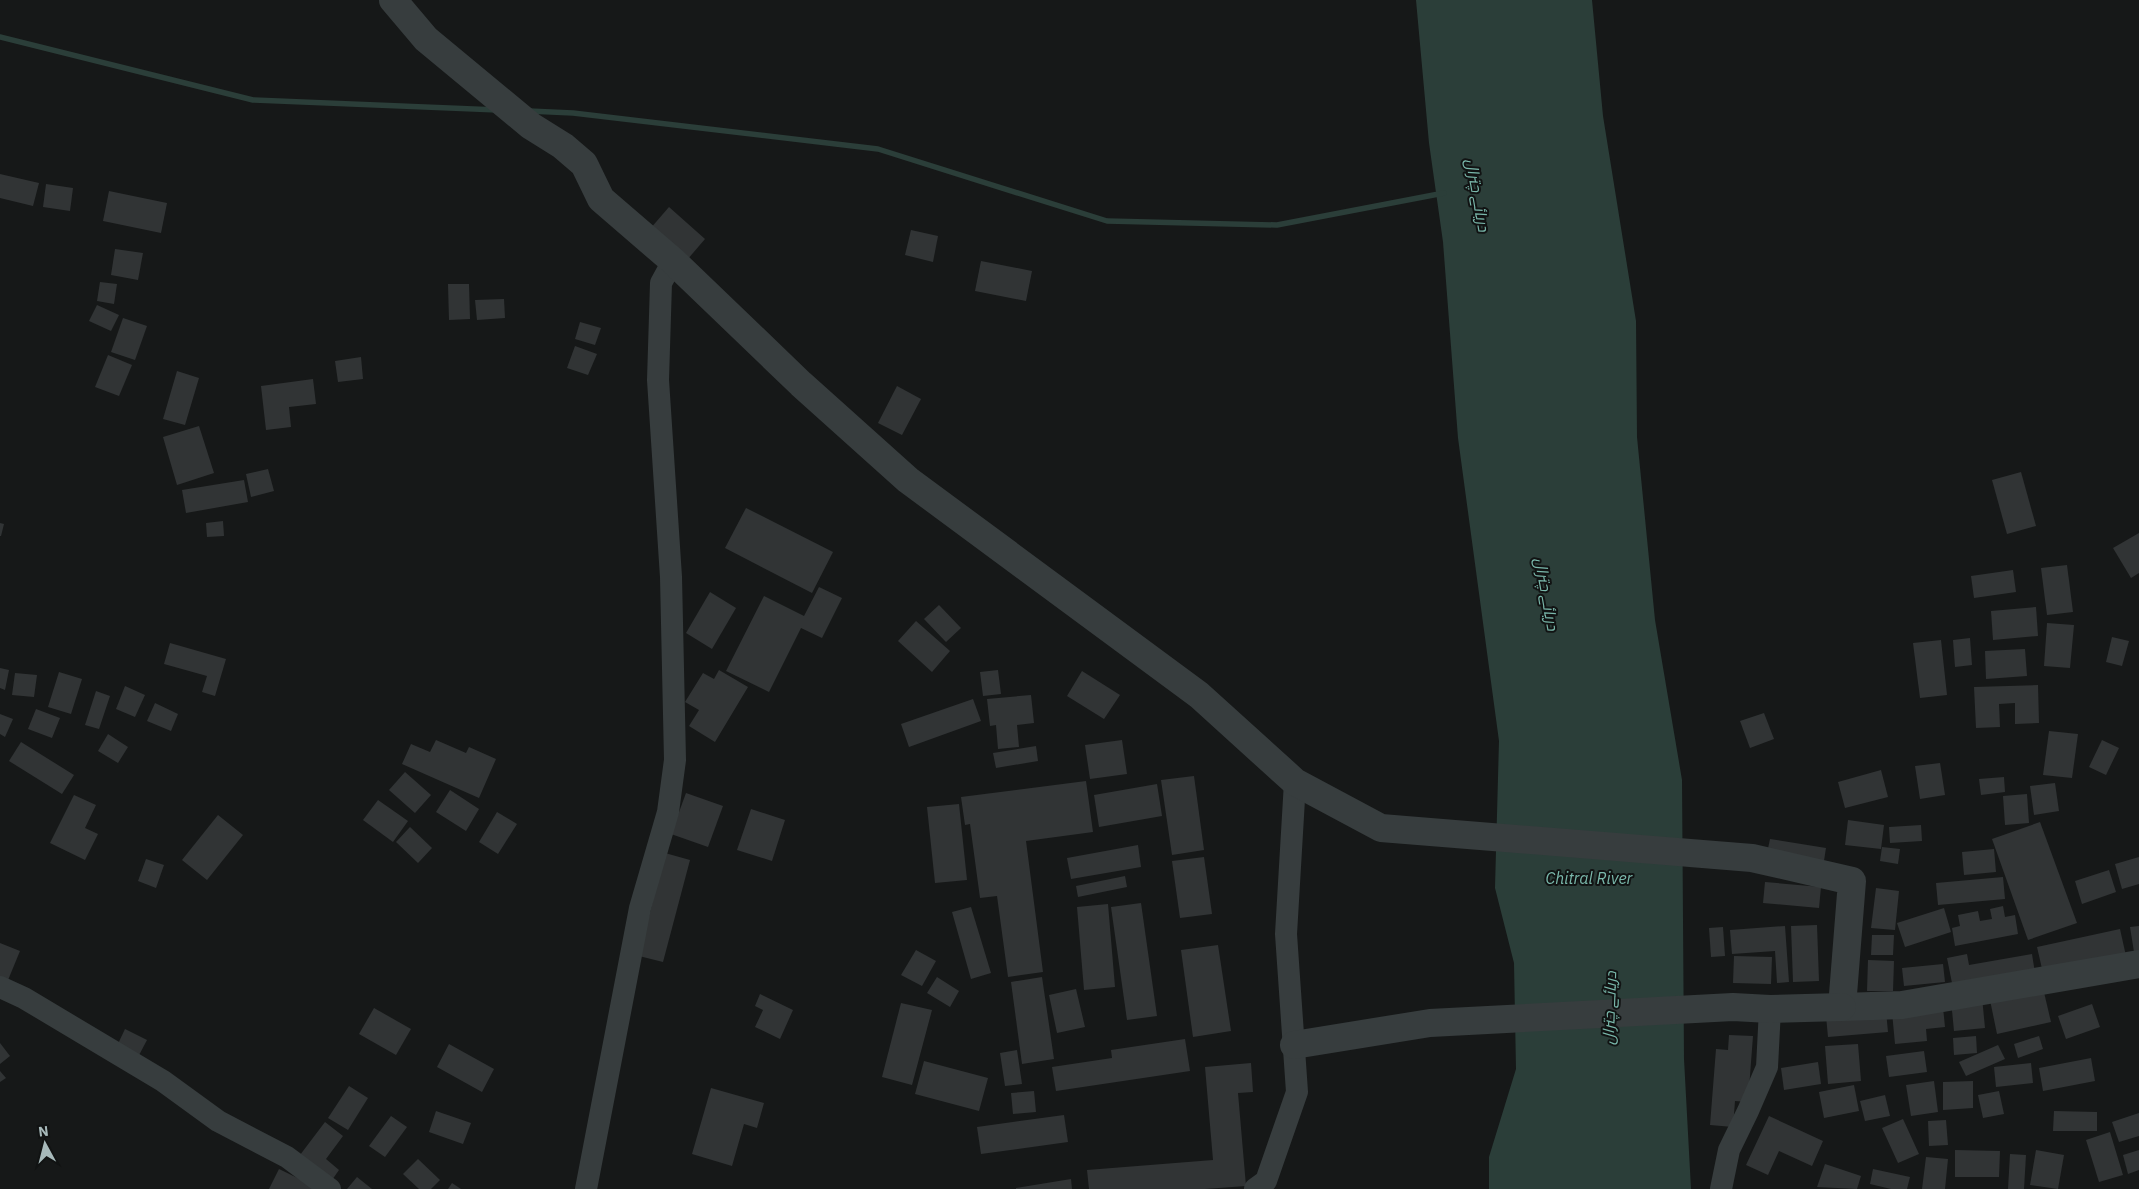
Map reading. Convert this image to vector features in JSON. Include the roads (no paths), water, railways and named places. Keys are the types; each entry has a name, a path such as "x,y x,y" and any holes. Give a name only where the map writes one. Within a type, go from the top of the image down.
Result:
{"street":[{"path":"393,0 426,39 531,126 562,146 584,164 601,199 673,262 801,384 908,480 1200,695 1295,782 1381,828 1752,858 1852,881 1842,1007"},
{"path":"586,1189 640,908 668,812 675,760 671,577 658,380 661,283 673,262"},
{"path":"1255,1189 1266,1181 1297,1092 1286,934 1295,782"},
{"path":"1294,1045 1430,1023 1733,1007 1770,1009 1902,1005 2139,964"},
{"path":"0,986 24,998 163,1082 218,1121 287,1157 330,1189"},
{"path":"1721,1189 1729,1150 1767,1067 1770,1009"}],"water":[{"name":"Chitral River","path":"1416,0 1592,0 1603,116 1636,321 1637,437 1655,620 1682,780 1684,1059 1691,1189 1489,1189 1489,1157 1516,1069 1514,963 1495,888 1499,741 1458,438 1443,242 1429,143"}],"waterway":[{"path":"0,37 253,100 498,110"},
{"path":"529,111 573,113 878,149 1107,221 1277,225 1444,193"}],"water label":[{"name":"دریائے چترال","path":"1478,195"},
{"name":"دریائے چترال","path":"1547,594"},
{"name":"دریائے چترال","path":"1609,1008"}]}
